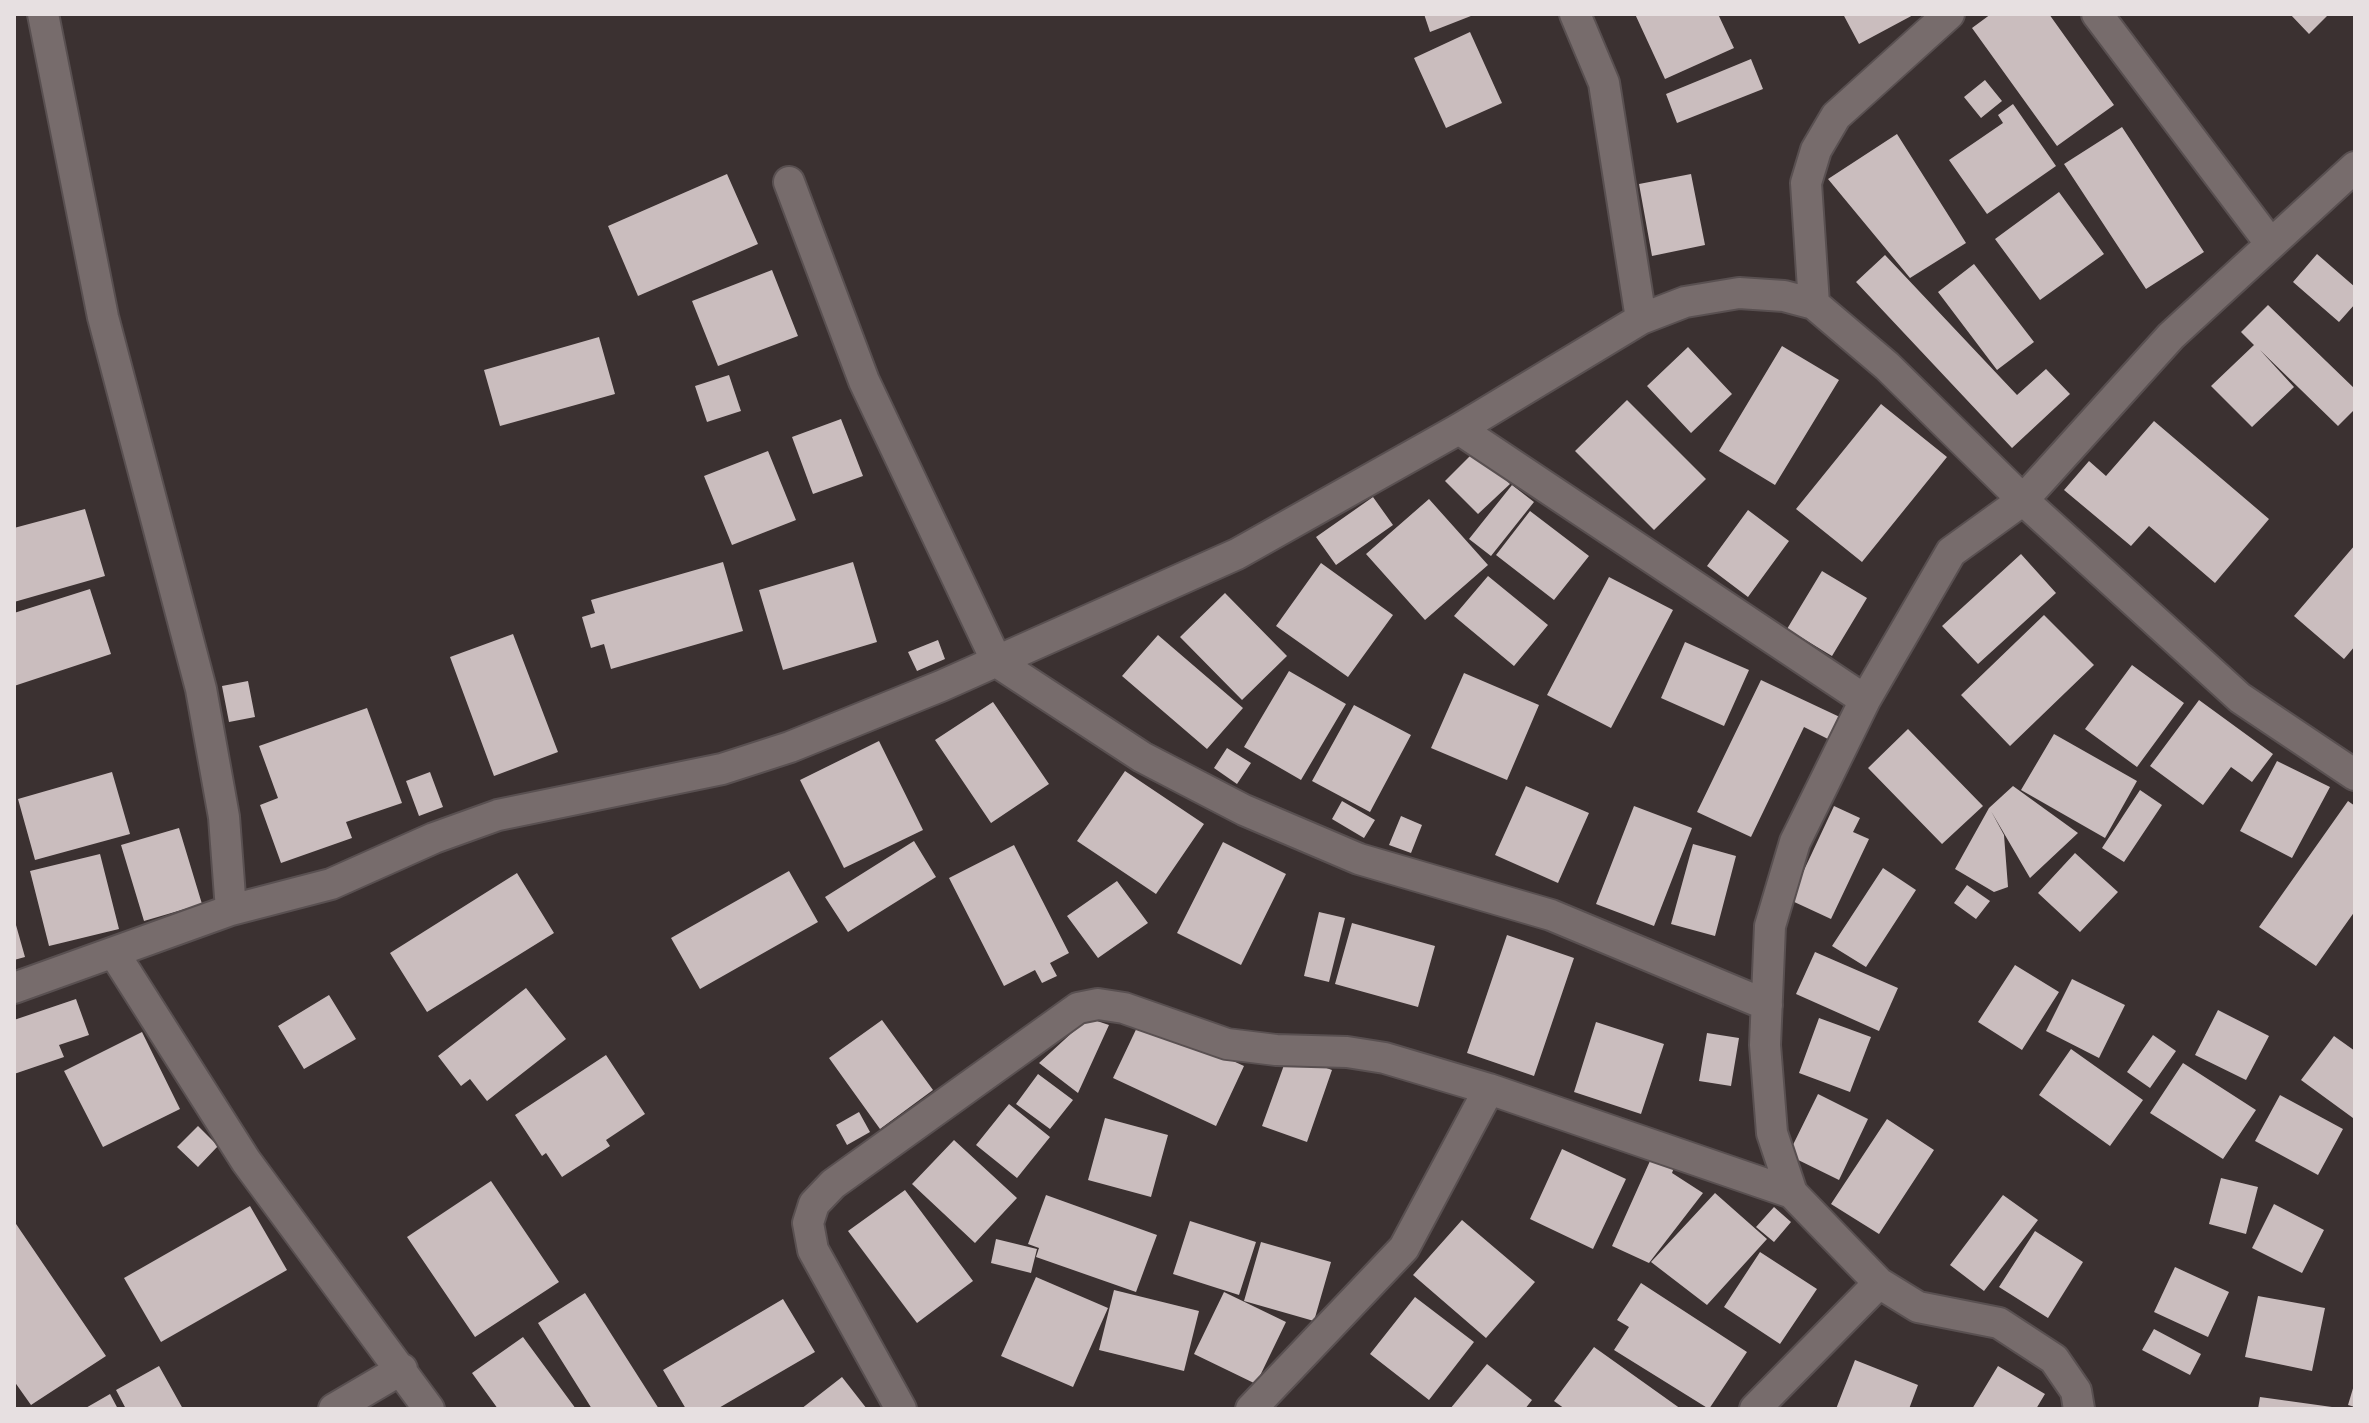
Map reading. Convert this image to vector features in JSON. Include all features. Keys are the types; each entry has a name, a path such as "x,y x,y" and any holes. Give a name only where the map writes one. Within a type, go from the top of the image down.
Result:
{"street":[{"path":"43,14 103,317 201,689 224,817 231,910"},
{"path":"1575,14 1604,83 1641,319"},
{"path":"1814,304 1806,183 1816,150 1836,116 1949,14"},
{"path":"2097,14 2270,243"},
{"path":"2079,1409 2076,1391 2054,1359 1999,1323 1918,1307 1879,1283 1792,1193 1772,1133 1765,1045 1770,926 1795,842 1865,700 1951,552 2023,500 2171,336 2355,167"},
{"path":"789,182 864,381 997,662 1142,757 1244,810 1359,859 1551,915 1767,1005"},
{"path":"14,988 231,910 331,884 434,838 498,815 722,769 790,747 997,662 1237,554 1459,429 1641,319 1685,302 1739,293 1784,296 1814,304 1887,366 2023,500 2240,698 2355,775"},
{"path":"1459,429 1865,700"},
{"path":"114,953 246,1161 429,1409"},
{"path":"901,1409 813,1250 808,1223 814,1204 833,1184 1078,1008 1098,1004 1124,1008 1227,1044 1276,1050 1347,1052 1385,1058 1489,1089 1792,1193"},
{"path":"1251,1409 1404,1248 1489,1089"},
{"path":"1755,1409 1879,1283"},
{"path":"334,1409 402,1369"}],"building":[{"path":"1424,14 1476,14 1430,32"},
{"path":"1635,14 1718,14 1734,48 1665,79"},
{"path":"1843,14 1915,14 1859,44"},
{"path":"1991,14 2049,14 2114,105 2057,146 1972,28"},
{"path":"2290,14 2329,14 2309,34"},
{"path":"1470,32 1502,103 1446,128 1414,58"},
{"path":"1751,59 1763,89 1677,123 1666,94"},
{"path":"1985,80 2002,101 1981,118 1964,97"},
{"path":"2013,104 2056,166 1987,214 1949,160 2003,123 1998,115"},
{"path":"2122,127 2204,252 2146,289 2064,164"},
{"path":"1897,134 1966,243 1910,278 1828,179"},
{"path":"727,174 758,244 638,296 608,226"},
{"path":"1691,174 1705,245 1652,256 1639,184"},
{"path":"2059,192 2104,254 2040,300 1995,239"},
{"path":"2317,254 2355,287 2355,304 2339,322 2293,282"},
{"path":"1885,255 2017,395 2046,369 2070,394 2012,448 1856,282"},
{"path":"1974,264 2034,342 1997,370 1938,292"},
{"path":"772,270 798,336 718,366 692,301"},
{"path":"2268,305 2355,389 2355,409 2338,426 2260,350 2294,387 2252,427 2211,386 2254,345 2241,332"},
{"path":"599,337 615,394 500,426 484,370"},
{"path":"1782,346 1839,380 1775,485 1719,451"},
{"path":"1688,347 1732,394 1691,433 1647,386"},
{"path":"729,375 741,411 707,422 695,386"},
{"path":"1627,400 1706,479 1654,530 1575,451"},
{"path":"1881,404 1947,457 1862,562 1796,509"},
{"path":"841,419 863,476 813,494 792,437"},
{"path":"2154,421 2269,519 2215,583 2149,526 2131,546 2064,490 2089,461 2106,476"},
{"path":"1476,450 1510,484 1478,514 1445,481"},
{"path":"768,451 796,520 732,545 704,476"},
{"path":"1512,485 1534,502 1491,556 1469,539"},
{"path":"1373,497 1393,525 1336,565 1316,537"},
{"path":"1429,499 1488,565 1425,620 1366,554"},
{"path":"85,509 105,576 14,602 14,528"},
{"path":"1748,510 1789,541 1748,597 1707,566"},
{"path":"1530,511 1589,556 1554,600 1496,555"},
{"path":"2355,545 2355,646 2344,659 2294,616"},
{"path":"2021,554 2056,593 1978,664 1942,626"},
{"path":"723,562 743,631 611,669 604,644 591,648 582,617 595,613 591,600"},
{"path":"853,562 877,642 783,670 759,590"},
{"path":"1321,563 1393,615 1348,677 1276,626"},
{"path":"1822,571 1867,598 1832,656 1787,629"},
{"path":"1488,576 1548,625 1514,666 1454,616"},
{"path":"1609,577 1673,610 1611,728 1547,695"},
{"path":"90,589 111,654 14,686 14,613"},
{"path":"1225,593 1287,656 1242,700 1180,637"},
{"path":"2044,615 2094,665 2010,746 1961,695"},
{"path":"513,634 558,752 494,776 450,657"},
{"path":"1158,635 1243,708 1207,749 1122,676"},
{"path":"938,640 945,659 917,671 908,652"},
{"path":"1685,642 1749,670 1724,726 1661,698"},
{"path":"2132,665 2184,703 2137,767 2085,729"},
{"path":"1289,671 1346,704 1301,780 1244,747"},
{"path":"1464,673 1539,705 1507,780 1431,748"},
{"path":"1761,680 1844,719 1832,741 1804,727 1751,837 1697,812"},
{"path":"248,681 255,717 229,722 222,686"},
{"path":"2199,700 2273,754 2252,782 2231,767 2203,805 2150,766"},
{"path":"993,702 1049,784 991,823 935,740"},
{"path":"1354,705 1411,735 1370,812 1312,781"},
{"path":"367,708 402,803 346,822 352,838 281,863 260,805 278,798 259,746"},
{"path":"1908,729 1983,806 1942,844 1868,768"},
{"path":"2054,734 2137,781 2105,838 2021,790"},
{"path":"879,741 923,830 844,868 800,780"},
{"path":"1227,748 1251,763 1237,784 1214,768"},
{"path":"2277,761 2330,787 2292,858 2240,831"},
{"path":"1125,771 1204,824 1156,894 1077,841"},
{"path":"112,772 130,834 35,860 18,799"},
{"path":"430,772 443,807 419,816 406,781"},
{"path":"1526,786 1589,813 1558,883 1495,855"},
{"path":"2013,786 2078,833 2030,878 1991,811 2004,835 2008,887 1994,892 1955,869 1989,808"},
{"path":"2140,790 2162,805 2124,862 2102,848"},
{"path":"1342,801 1375,820 1364,838 1332,819"},
{"path":"2348,801 2355,806 2355,911 2316,966 2259,927"},
{"path":"1634,806 1692,828 1654,926 1596,904"},
{"path":"1834,806 1860,818 1853,832 1869,839 1831,919 1790,900"},
{"path":"1401,816 1422,825 1411,853 1389,845"},
{"path":"179,828 202,904 144,921 121,845"},
{"path":"914,841 936,877 848,932 825,897"},
{"path":"1223,842 1286,874 1241,965 1177,933"},
{"path":"1693,844 1736,856 1715,936 1671,924"},
{"path":"1014,845 1069,953 1050,963 1057,976 1042,983 1035,970 1004,986 949,878"},
{"path":"2075,853 2118,892 2080,932 2038,893"},
{"path":"100,854 119,929 49,946 30,871"},
{"path":"1883,868 1916,890 1866,967 1832,946"},
{"path":"789,871 818,922 700,989 671,938"},
{"path":"517,873 554,933 427,1012 390,953"},
{"path":"1117,881 1148,923 1098,958 1067,916"},
{"path":"1967,885 1990,901 1976,919 1954,903"},
{"path":"1319,912 1345,918 1329,982 1304,976"},
{"path":"14,918 25,957 14,960"},
{"path":"1352,923 1435,946 1418,1007 1335,984"},
{"path":"1507,935 1574,958 1534,1076 1467,1053"},
{"path":"1815,952 1898,988 1879,1031 1796,994"},
{"path":"2015,965 2059,992 2022,1050 1978,1022"},
{"path":"2072,979 2125,1005 2099,1058 2046,1031"},
{"path":"526,988 566,1039 487,1101 470,1079 461,1086 438,1056"},
{"path":"329,995 356,1039 304,1069 278,1026"},
{"path":"76,999 89,1035 59,1045 64,1057 14,1074 14,1020"},
{"path":"2218,1010 2269,1036 2246,1080 2195,1055"},
{"path":"1088,1018 1109,1025 1078,1093 1039,1063"},
{"path":"1819,1018 1871,1037 1850,1092 1799,1073"},
{"path":"1141,1019 1244,1066 1216,1126 1113,1078"},
{"path":"882,1020 933,1090 880,1129 829,1058"},
{"path":"1596,1022 1664,1044 1641,1114 1574,1092"},
{"path":"142,1032 180,1109 103,1147 64,1071"},
{"path":"1707,1033 1739,1038 1731,1086 1699,1081"},
{"path":"2153,1035 2176,1051 2150,1088 2127,1072"},
{"path":"2334,1036 2355,1051 2353,1118 2301,1080"},
{"path":"2071,1049 2143,1100 2110,1146 2039,1095"},
{"path":"1288,1054 1332,1070 1307,1142 1262,1126"},
{"path":"606,1055 645,1114 606,1140 610,1146 562,1177 546,1153 542,1156 515,1115"},
{"path":"2183,1063 2256,1110 2223,1159 2150,1113"},
{"path":"1038,1074 1073,1100 1050,1129 1016,1104"},
{"path":"1818,1094 1868,1119 1839,1180 1788,1155"},
{"path":"2280,1095 2343,1129 2318,1175 2255,1141"},
{"path":"1009,1104 1050,1137 1017,1178 976,1145"},
{"path":"859,1112 870,1132 847,1145 836,1125"},
{"path":"1105,1118 1168,1135 1151,1197 1088,1180"},
{"path":"1887,1119 1934,1150 1879,1234 1831,1204"},
{"path":"198,1126 218,1146 198,1167 177,1147"},
{"path":"954,1140 1017,1198 975,1243 912,1184"},
{"path":"1562,1149 1626,1179 1593,1249 1530,1219"},
{"path":"1654,1152 1676,1162 1672,1173 1703,1193 1649,1263 1612,1246"},
{"path":"2221,1178 2258,1187 2246,1234 2209,1224"},
{"path":"491,1181 559,1282 475,1337 407,1237"},
{"path":"905,1190 973,1281 917,1323 848,1231"},
{"path":"1715,1193 1767,1239 1707,1305 1651,1262"},
{"path":"1046,1195 1157,1235 1136,1292 1036,1257 1039,1248 1028,1244"},
{"path":"2003,1195 2038,1220 1984,1291 1950,1265"},
{"path":"2274,1204 2324,1230 2302,1273 2252,1248"},
{"path":"250,1206 287,1270 161,1342 124,1278"},
{"path":"1774,1207 1791,1222 1774,1242 1756,1227"},
{"path":"1462,1220 1535,1282 1486,1338 1413,1275"},
{"path":"14,1221 106,1356 31,1405 14,1381"},
{"path":"1190,1221 1256,1242 1239,1295 1173,1274"},
{"path":"2035,1231 2083,1262 2048,1318 1999,1287"},
{"path":"996,1239 1037,1249 1031,1273 991,1263"},
{"path":"1261,1242 1331,1262 1314,1321 1244,1301"},
{"path":"1760,1252 1817,1289 1780,1344 1724,1307"},
{"path":"2175,1267 2229,1292 2208,1337 2154,1312"},
{"path":"1036,1277 1108,1308 1073,1387 1001,1356"},
{"path":"1641,1283 1747,1352 1709,1409 1614,1350 1629,1327 1617,1320"},
{"path":"1114,1290 1199,1311 1184,1371 1099,1350"},
{"path":"1224,1292 1286,1322 1256,1384 1194,1354"},
{"path":"585,1293 659,1409 592,1409 538,1323"},
{"path":"2258,1296 2325,1308 2312,1371 2245,1357"},
{"path":"1415,1297 1474,1342 1429,1400 1370,1354"},
{"path":"783,1299 815,1352 717,1409 686,1409 663,1370"},
{"path":"2154,1329 2201,1354 2190,1375 2142,1350"},
{"path":"523,1337 576,1409 498,1409 472,1373"},
{"path":"1594,1347 1681,1409 1565,1409 1554,1401"},
{"path":"1855,1360 1918,1385 1909,1409 1836,1409"},
{"path":"1487,1364 1532,1400 1525,1409 1450,1409"},
{"path":"159,1366 183,1409 126,1409 116,1390"},
{"path":"1998,1366 2045,1394 2036,1409 1972,1409"},
{"path":"842,1377 867,1409 801,1409"},
{"path":"2355,1385 2355,1407 2348,1405"},
{"path":"110,1394 118,1409 84,1409"},
{"path":"2260,1397 2332,1407 2332,1409 2258,1409"}]}
